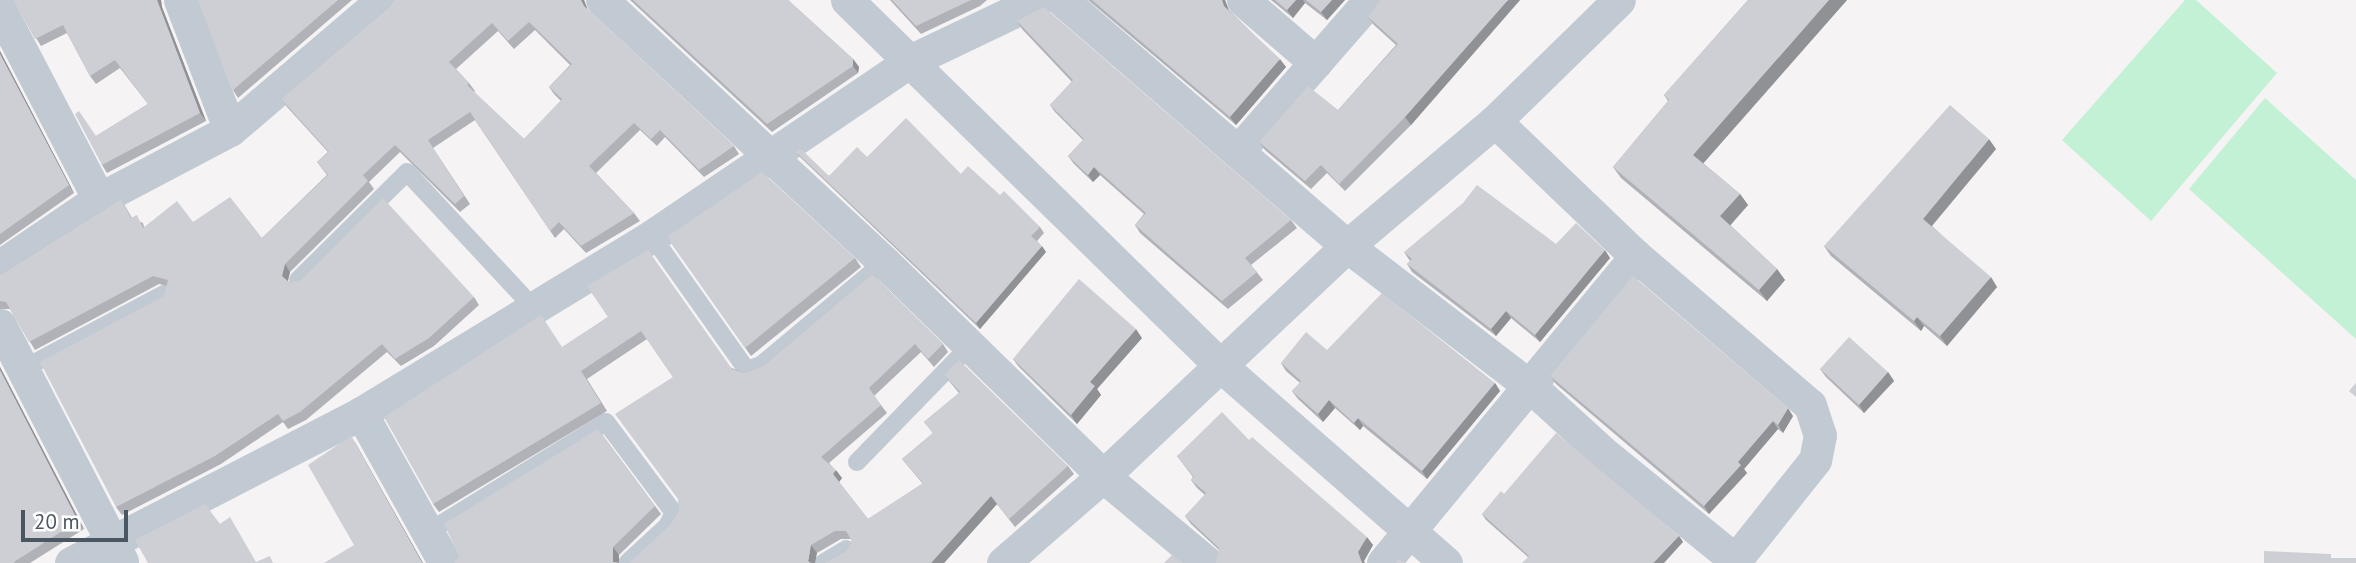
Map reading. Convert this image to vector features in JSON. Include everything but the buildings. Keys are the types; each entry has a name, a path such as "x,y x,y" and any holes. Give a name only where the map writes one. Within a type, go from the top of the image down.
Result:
{"street":[{"path":"180,0 230,130"},
{"path":"0,266 99,199 230,130 382,0"},
{"path":"602,0 766,156 884,262 968,348 1103,476 1207,563"},
{"path":"847,0 912,60 1221,366 1446,563"},
{"path":"71,563 118,553 361,413 652,236 766,156 912,60 1038,0"},
{"path":"1062,0 1239,149 1347,246 1531,387 1734,561 1815,460 1821,435 1810,405 1636,256 1495,121"},
{"path":"1244,0 1316,63"},
{"path":"1239,149 1370,0"},
{"path":"1003,563 1103,476 1347,246 1495,121 1619,0"},
{"path":"0,10 99,199"},
{"path":"1384,563 1412,533 1636,256"},
{"path":"0,325 10,375 118,553"},
{"path":"361,413 445,563"}],"lane":[{"path":"298,280 407,172 534,308"},
{"path":"652,236 747,370 761,365 884,262"},
{"path":"10,375 164,294"},
{"path":"857,462 968,348"},
{"path":"428,532 607,422 674,513 667,526 627,563"},
{"path":"823,563 846,549"}],"green space":[{"path":"2185,0 2196,0 2277,73 2151,221 2062,140"},
{"path":"2265,98 2356,180 2356,339 2189,189"}]}
